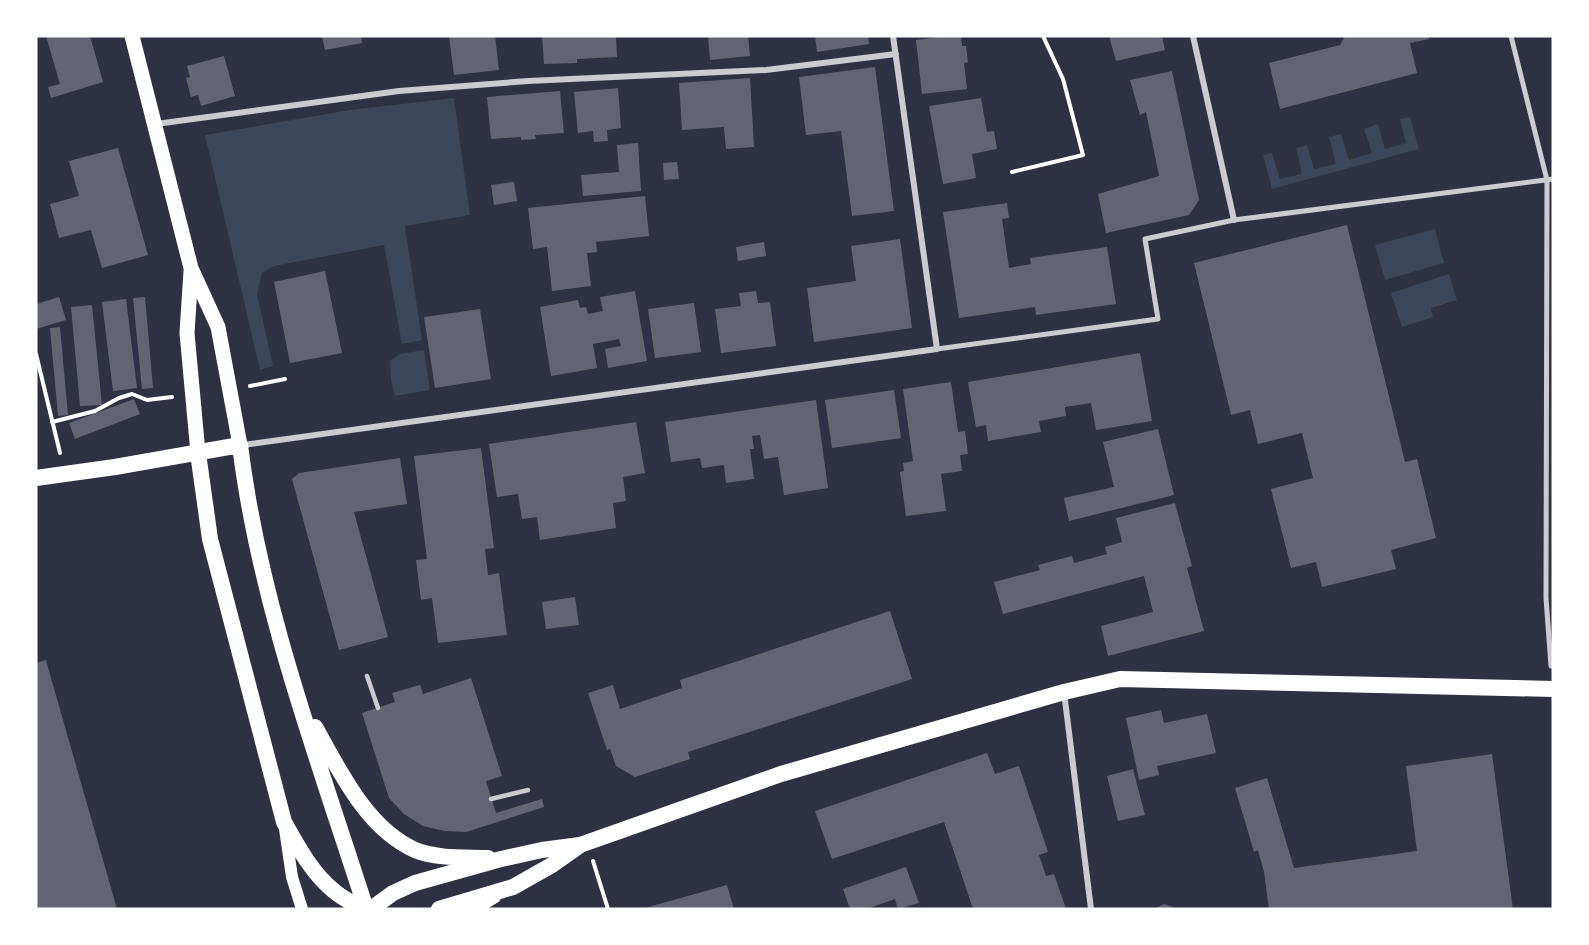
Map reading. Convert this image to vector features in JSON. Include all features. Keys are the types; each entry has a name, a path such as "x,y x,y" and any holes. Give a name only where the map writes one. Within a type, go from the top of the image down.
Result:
{"highway":[{"path":"36,478 240,445 247,501 296,692 364,909"},
{"path":"198,453 210,539 284,822 316,873 334,892 364,909"},
{"path":"372,909 393,894 415,884 501,859 584,844 781,774 1064,692 1120,679 1552,689"},
{"path":"296,692 342,776 369,813 392,836 416,850 439,855 501,859"},
{"path":"439,909 513,887 552,866 584,844"}],"main road":[{"path":"132,36 191,268 218,327 240,445"},
{"path":"191,268 187,333 198,453"},
{"path":"284,822 292,877 302,909"},
{"path":"476,909 513,887"}],"street":[{"path":"893,36 937,349"},
{"path":"1193,36 1234,219"},
{"path":"1511,36 1550,179 1551,666"},
{"path":"155,124 399,91 528,81 766,70 896,54"},
{"path":"240,445 1158,319 1145,239 1234,219 1550,179"},
{"path":"1064,692 1091,909"}],"lane":[{"path":"367,676 378,708"},
{"path":"491,799 528,790"}],"path":[{"path":"1012,172 1083,155 1063,79 1043,36"},
{"path":"36,354 64,474"},
{"path":"230,390 285,379"},
{"path":"52,422 95,411 132,394 147,400 192,396"},
{"path":"584,844 608,909"}],"shaded area":[{"path":"454,98 470,215 405,226 422,340 402,344 384,245 274,266 262,273 257,294 273,366 260,370 205,135 350,110"},
{"path":"1410,117 1419,149 1272,189 1263,155 1272,153 1280,179 1302,174 1296,148 1307,145 1314,169 1336,164 1329,137 1341,134 1349,160 1372,153 1364,129 1378,124 1385,149 1406,143 1400,119"},
{"path":"1435,229 1444,263 1385,280 1375,245"},
{"path":"1449,274 1457,300 1431,308 1433,317 1402,327 1391,293"},
{"path":"424,350 430,390 395,396 390,361 400,354"}],"building":[{"path":"46,36 90,36 103,82 51,98 48,87 60,84"},
{"path":"322,36 361,36 362,43 325,50"},
{"path":"449,36 495,36 499,70 454,75"},
{"path":"542,36 616,36 617,57 577,59 577,63 544,64"},
{"path":"708,36 748,36 750,56 710,60"},
{"path":"815,36 868,36 869,44 817,52"},
{"path":"961,36 962,46 966,46 968,62 964,63 967,89 922,94 916,40"},
{"path":"1109,36 1162,36 1165,50 1116,61"},
{"path":"1345,36 1428,36 1429,39 1410,43 1417,73 1280,109 1269,63 1340,45"},
{"path":"224,56 235,96 201,106 198,95 191,97 186,78 190,77 187,66"},
{"path":"875,67 894,211 852,216 841,131 806,135 799,77"},
{"path":"1172,71 1199,200 1189,215 1106,233 1098,194 1159,176 1146,112 1140,115 1130,80"},
{"path":"750,78 754,147 726,149 724,127 682,130 679,83"},
{"path":"618,88 621,128 607,130 608,141 594,142 593,131 578,133 574,92"},
{"path":"560,91 564,133 535,135 536,139 521,140 521,137 491,139 487,97"},
{"path":"981,98 987,132 994,131 997,149 972,154 976,178 943,184 929,106"},
{"path":"638,143 641,191 583,196 581,175 619,172 617,145"},
{"path":"118,148 148,255 102,268 91,230 59,238 50,204 79,196 69,161"},
{"path":"677,162 679,179 664,180 663,163"},
{"path":"514,182 517,201 494,205 491,185"},
{"path":"645,196 649,236 596,242 597,252 587,253 591,286 552,291 547,247 533,249 528,208"},
{"path":"1007,203 1009,218 1002,219 1009,268 1031,264 1030,258 1107,247 1116,304 1036,315 1035,307 959,318 943,212"},
{"path":"1347,225 1405,462 1417,459 1436,538 1391,550 1396,569 1322,587 1316,562 1291,568 1271,489 1313,478 1302,433 1258,444 1250,410 1231,415 1194,263"},
{"path":"900,239 912,328 814,342 807,288 856,281 851,246"},
{"path":"764,242 766,256 738,261 736,247"},
{"path":"325,271 342,353 290,363 274,282"},
{"path":"635,291 647,361 608,368 605,349 621,346 619,339 593,344 597,368 551,376 540,307 578,300 580,308 586,307 588,314 603,311 600,297"},
{"path":"756,291 758,303 770,302 776,346 721,353 715,309 741,306 739,293"},
{"path":"59,297 66,320 36,329 36,304"},
{"path":"145,297 153,388 142,389 133,298"},
{"path":"126,299 137,388 113,391 102,302"},
{"path":"694,303 701,352 655,358 648,309"},
{"path":"92,305 102,405 80,406 71,307"},
{"path":"480,309 491,379 435,388 424,317"},
{"path":"60,327 68,415 58,416 50,328"},
{"path":"1140,353 1152,421 1096,430 1091,403 1065,407 1066,416 1039,421 1041,432 988,441 986,425 976,427 968,382"},
{"path":"951,382 958,432 965,431 968,454 960,455 962,471 941,474 946,511 906,516 900,472 904,471 903,463 913,461 903,389"},
{"path":"894,390 901,438 832,448 825,400"},
{"path":"134,399 140,414 75,439 69,423"},
{"path":"816,400 828,488 784,495 778,457 764,459 760,435 752,436 754,449 750,449 754,479 726,483 724,465 702,468 700,458 671,462 665,422"},
{"path":"636,422 645,473 623,477 626,501 613,503 616,528 540,540 537,517 522,519 518,494 497,497 489,444"},
{"path":"1158,429 1174,495 1069,521 1064,498 1114,487 1103,442"},
{"path":"481,448 494,548 485,549 488,575 499,573 507,635 438,643 432,598 421,600 416,560 427,559 414,456"},
{"path":"400,458 407,504 354,512 388,637 339,650 292,479 299,473"},
{"path":"1175,503 1192,566 1187,568 1204,631 1108,656 1101,626 1153,612 1144,576 1003,614 994,582 1040,570 1038,565 1072,556 1074,563 1107,554 1105,547 1122,542 1116,518"},
{"path":"575,597 579,625 546,629 542,602"},
{"path":"890,611 912,679 688,752 690,759 635,777 616,766 610,749 607,750 588,693 613,685 620,709 682,688 680,680"},
{"path":"46,660 117,909 36,909 36,663"},
{"path":"471,678 502,776 486,781 496,813 542,799 544,807 466,832 444,831 423,826 404,814 389,798 362,713 395,702 392,693 420,685 423,694"},
{"path":"1161,710 1164,723 1207,714 1216,753 1157,766 1159,775 1139,780 1126,718"},
{"path":"987,753 995,774 1019,766 1048,852 1039,855 1046,876 1054,874 1066,909 973,909 944,822 832,859 815,811"},
{"path":"1492,754 1513,909 1269,909 1264,872 1258,850 1254,852 1235,788 1267,778 1294,868 1417,851 1406,766"},
{"path":"1133,769 1145,815 1118,821 1107,776"},
{"path":"906,867 919,903 898,909 895,899 867,909 850,909 843,889"},
{"path":"727,885 734,909 645,909 645,908"},
{"path":"1164,904 1173,907 1175,909 1154,909"}]}
